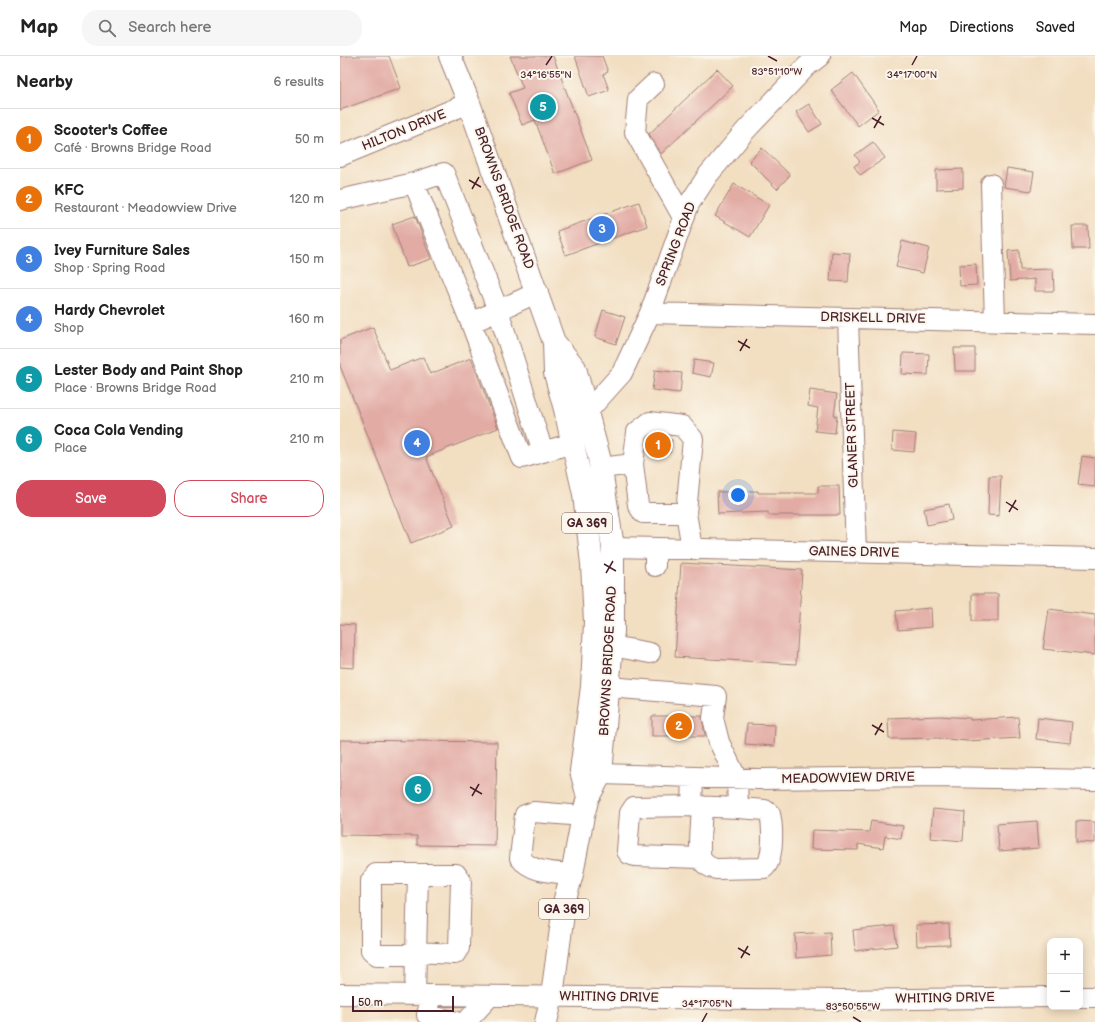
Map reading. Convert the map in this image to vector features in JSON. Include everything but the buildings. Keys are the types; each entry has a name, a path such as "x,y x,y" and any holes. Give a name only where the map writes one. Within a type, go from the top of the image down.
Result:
{"main road":[{"name":"BROWNS BRIDGE ROAD","path":"450,56 469,103 538,292 554,342 555,373 584,494 592,564 595,622 592,688 581,771 586,807"},
{"name":"BROWNS BRIDGE ROAD","path":"546,1022 552,996 565,899 572,874 586,807 601,774 612,646 613,547 600,468 575,368 554,342"}],"street":[{"name":"SPRING ROAD","path":"587,412 622,373 650,313 689,204 708,175 746,130 807,66 820,56"},
{"path":"654,84 638,98 635,132 684,219"},
{"name":"HILTON DRIVE","path":"340,156 469,103"},
{"path":"340,200 414,183 444,173 498,310 543,452"},
{"path":"414,183 471,323 522,458 573,444"},
{"path":"991,184 994,237 995,322"},
{"path":"471,323 538,292"},
{"name":"DRISKELL DRIVE","path":"650,313 1095,324"},
{"name":"GLANER STREET","path":"848,318 856,552"},
{"path":"686,513 643,513 638,504 633,464 637,432 650,422 682,426 693,439 686,513 692,548"},
{"path":"600,468 633,464"},
{"name":"GAINES DRIVE","path":"613,547 655,557 692,548 1095,558"},
{"path":"612,646 650,653"},
{"path":"609,687 716,696 713,718 720,742 737,779 738,808"},
{"name":"MEADOWVIEW DRIVE","path":"601,774 737,779 938,777 1095,780"},
{"path":"693,777 697,806 701,858 707,865 716,869 758,869 768,865 771,858 770,814 765,810 738,808 697,806 634,807 630,813 627,851 632,856 701,858"},
{"path":"572,874 536,870 526,866 520,858 526,815 534,812 586,807"},
{"path":"376,874 418,874 456,874 461,881 459,948 455,954 377,955 371,950 371,881 376,874"},
{"path":"418,874 415,954 427,1015 456,1022"},
{"name":"WHITING DRIVE","path":"340,994 842,1000 1047,996"},
{"path":"466,1022 490,996"},
{"path":"1083,997 1095,997"}],"place":[{"name":"Lester Body and Paint Shop","path":"543,107"},
{"name":"Ivey Furniture Sales","path":"602,229"},
{"name":"Hardy Chevrolet","path":"417,443"},
{"name":"Scooter's Coffee","path":"658,445"},
{"name":"KFC","path":"679,726"},
{"name":"Coca Cola Vending","path":"418,789"}]}
